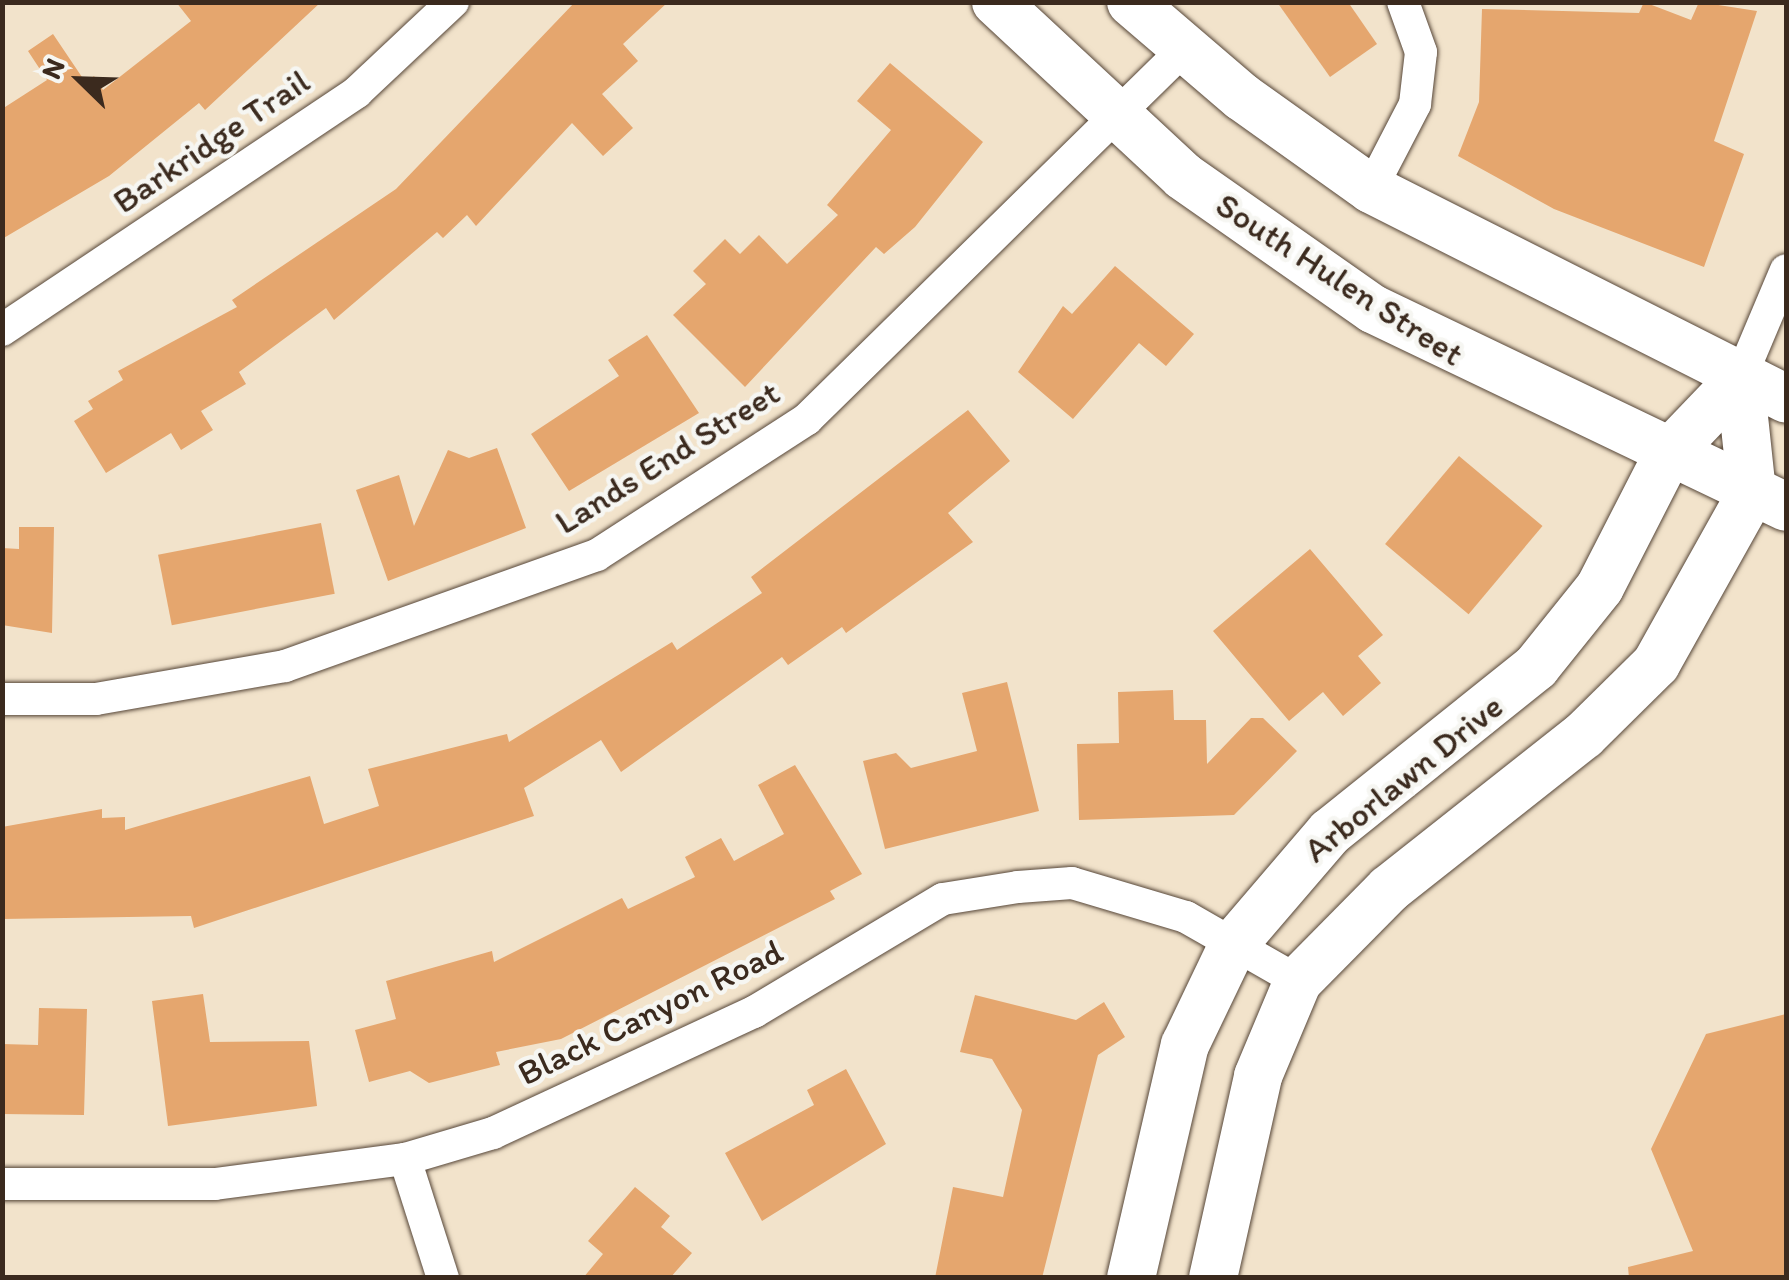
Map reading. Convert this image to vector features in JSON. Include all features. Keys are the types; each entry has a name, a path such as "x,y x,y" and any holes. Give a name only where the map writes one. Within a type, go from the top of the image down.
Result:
{"main road":[{"name":"South Hulen Street","path":"996,2 1113,114 1246,224 1373,309 1769,500"},
{"path":"1131,2 1183,50 1371,189 1786,399"},
{"name":"Arborlawn Drive","path":"1131,1278 1184,1044 1233,945 1330,832 1536,667 1600,587 1668,454 1740,379"},
{"name":"Arborlawn Drive","path":"1740,379 1769,500"},
{"path":"1213,1278 1258,1076 1298,981 1389,889 1584,736 1656,664 1769,500"}],"street":[{"name":"Barkridge Trail","path":"2,330 356,92 453,2"},
{"path":"1371,189 1415,104 1421,52 1403,2"},
{"name":"Lands End Street","path":"2,699 96,700 285,666 597,555 806,419 972,265 1113,114 1183,50"},
{"name":"Arborlawn Drive","path":"1740,379 1786,270"},
{"name":"Black Canyon Road","path":"2,1184 215,1184 406,1159 493,1133 754,1012 943,899 1072,884 1186,918 1298,981"},
{"path":"406,1159 443,1278"}],"building":[{"path":"176,2 321,2 205,110 199,103 109,176 2,239 2,109 47,80 28,51 53,34 86,83 94,76 103,90 191,21"},
{"path":"575,2 668,2 623,44 638,61 602,94 633,128 603,156 572,123 476,226 467,215 443,238 437,232 334,320 326,308 239,372 246,384 201,411 213,430 181,450 171,433 106,473 74,421 93,409 88,401 123,380 118,371 237,307 232,300 396,189"},
{"path":"1277,2 1348,2 1377,44 1330,77"},
{"path":"1644,2 1691,20 1699,2 1757,11 1714,141 1744,154 1704,267 1554,209 1458,156 1479,102 1482,9 1639,13"},
{"path":"890,63 983,142 915,227 884,254 876,247 745,387 673,315 706,284 693,271 725,239 740,254 759,235 787,264 838,215 827,205 891,130 857,101"},
{"path":"1115,266 1194,334 1166,366 1139,343 1073,419 1018,372 1063,306 1072,314"},
{"path":"647,335 699,413 569,491 531,434 619,376 608,360"},
{"path":"968,410 1010,461 948,513 973,542 846,633 842,627 788,665 782,657 621,772 601,740 524,788 534,816 194,928 191,916 2,919 2,827 102,809 102,818 125,817 125,830 310,776 324,824 379,806 368,769 507,734 509,742 672,642 677,650 762,593 751,577"},
{"path":"497,448 526,528 388,581 356,490 399,475 414,526 448,450 469,458"},
{"path":"1459,456 1542,526 1469,614 1385,544"},
{"path":"321,523 335,594 172,625 158,555"},
{"path":"19,527 54,527 52,633 2,625 2,548 19,549"},
{"path":"1310,549 1383,635 1358,656 1381,683 1343,716 1323,692 1289,721 1213,631"},
{"path":"1007,682 1039,811 885,849 863,761 896,753 911,768 977,751 962,693"},
{"path":"1173,690 1174,720 1206,720 1207,764 1251,718 1263,718 1297,751 1234,815 1079,820 1077,744 1119,743 1118,692"},
{"path":"795,765 862,874 830,891 835,899 561,1039 496,1052 500,1065 429,1083 410,1071 369,1082 355,1030 396,1019 386,981 492,951 494,962 622,898 628,909 695,877 685,857 721,838 734,861 784,834 758,785"},
{"path":"203,994 210,1042 309,1041 317,1106 168,1126 152,1001"},
{"path":"975,995 1076,1020 1104,1002 1125,1037 1098,1055 1042,1278 935,1278 953,1187 1003,1197 1022,1110 992,1059 960,1052"},
{"path":"39,1008 87,1009 84,1115 2,1114 2,1044 38,1045"},
{"path":"1786,1014 1786,1278 1629,1278 1628,1267 1693,1251 1651,1149 1706,1034"},
{"path":"846,1069 886,1144 762,1221 725,1153 814,1105 807,1090"},
{"path":"635,1187 670,1216 661,1227 692,1253 670,1278 583,1278 603,1254 588,1241"}]}
